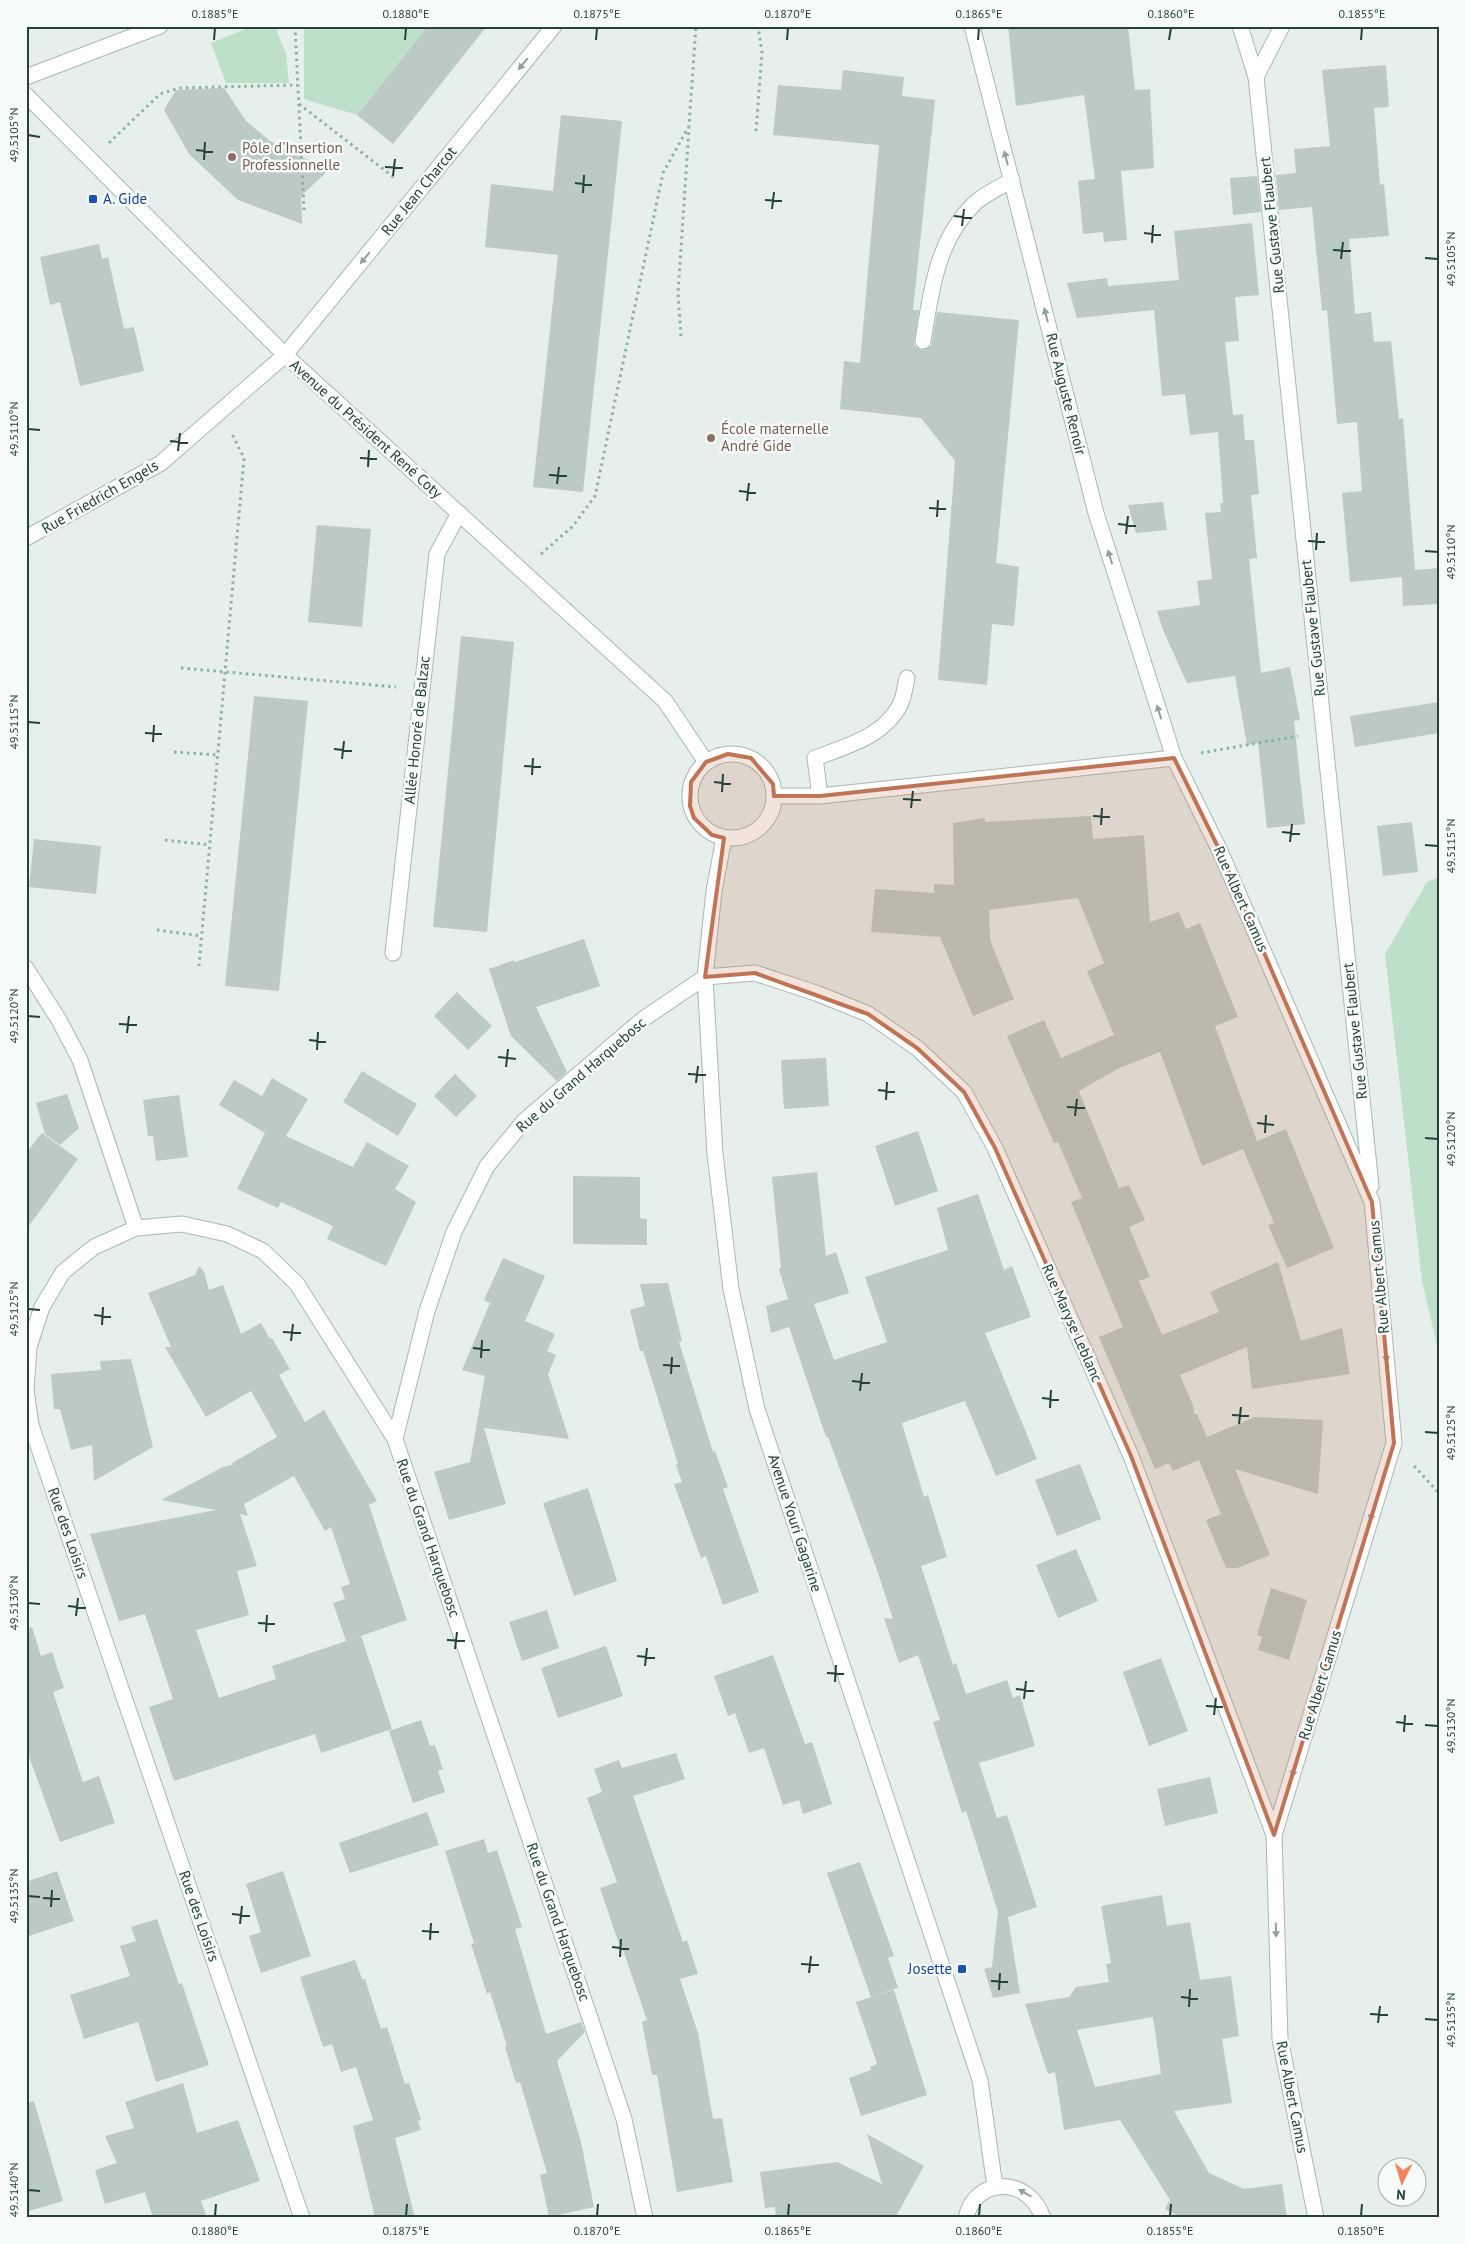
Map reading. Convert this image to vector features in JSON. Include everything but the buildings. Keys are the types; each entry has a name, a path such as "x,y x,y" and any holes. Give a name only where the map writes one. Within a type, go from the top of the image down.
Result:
{"street":[{"path":"26,77 160,26"},
{"name":"Rue Auguste Renoir","path":"972,26 1096,513 1174,758"},
{"name":"Rue Gustave Flaubert","path":"1240,26 1256,77 1372,1202"},
{"path":"1256,77 1282,26"},
{"name":"Rue Jean Charcot","path":"285,355 548,30"},
{"name":"Avenue du Président René Coty","path":"26,95 285,355 665,701 706,762"},
{"path":"923,340 933,276 956,224 977,202 1012,180"},
{"name":"Rue Friedrich Engels","path":"26,538 161,463 285,355"},
{"name":"Allée Honoré de Balzac","path":"392,953 437,554 458,513"},
{"path":"820,796 815,758 854,744 880,730 900,705 907,678"},
{"path":"728,754 740,754 751,758 768,774 773,784 774,796 768,819 759,829 749,835 724,838 712,834 694,818 689,794 697,770 706,762 728,754"},
{"path":"774,796 820,796 1174,758"},
{"name":"Rue Albert Camus","path":"1174,758 1220,851 1372,1202 1394,1444 1274,1834 1280,2039 1316,2218"},
{"name":"Avenue Youri Gagarine","path":"724,838 714,891 705,977 715,1154 731,1289 757,1409 980,2080 995,2188"},
{"path":"26,968 60,1020 80,1060 136,1228"},
{"name":"Rue Maryse Leblanc","path":"705,977 755,973 816,993 868,1014 917,1048 964,1092 995,1148 1131,1456 1274,1834"},
{"name":"Rue du Grand Harquebosc","path":"645,2218 624,2119 395,1439 426,1311 454,1232 487,1166 524,1121 642,1020 705,977"},
{"name":"Rue des Loisirs","path":"302,2218 31,1425 26,1390 29,1347 42,1307 63,1272 94,1247 136,1228 182,1224 227,1234 263,1251 297,1284 395,1439"},
{"path":"966,2218 971,2204 978,2196 995,2188 1008,2186 1032,2196 1040,2207 1043,2218"}],"path":[{"path":"295,26 304,210"},
{"path":"682,336 678,293 696,26"},
{"path":"756,131 762,53 758,26"},
{"path":"92,160 160,94 168,91 178,88 297,85"},
{"path":"299,104 416,194"},
{"path":"521,570 573,526 595,496 663,173 689,126"},
{"path":"199,966 244,458 220,411"},
{"path":"181,668 422,689"},
{"path":"1174,758 1324,731"},
{"path":"174,752 218,756"},
{"path":"165,840 210,844"},
{"path":"157,930 202,936"},
{"path":"1394,1444 1439,1493"}],"highlighted area":[{"path":"728,754 751,758 773,784 774,796 820,796 1174,758 1220,851 1372,1202 1394,1443 1274,1835 1131,1456 995,1148 964,1092 917,1048 868,1014 755,973 705,977 724,838 712,835 694,818 690,806 691,782 706,762"}],"green space":[{"path":"253,26 275,26 286,54 289,83 226,83 211,43"},
{"path":"304,26 428,26 357,115 304,99"},
{"path":"1439,877 1439,1354 1422,1281 1385,954 1427,882"}],"place":[{"name":"Pôle d'Insertion Professionnelle","path":"232,157"},
{"name":"A. Gide","path":"93,199"},
{"name":"École maternelle André Gide","path":"711,438"},
{"name":"Josette","path":"962,1969"}]}
